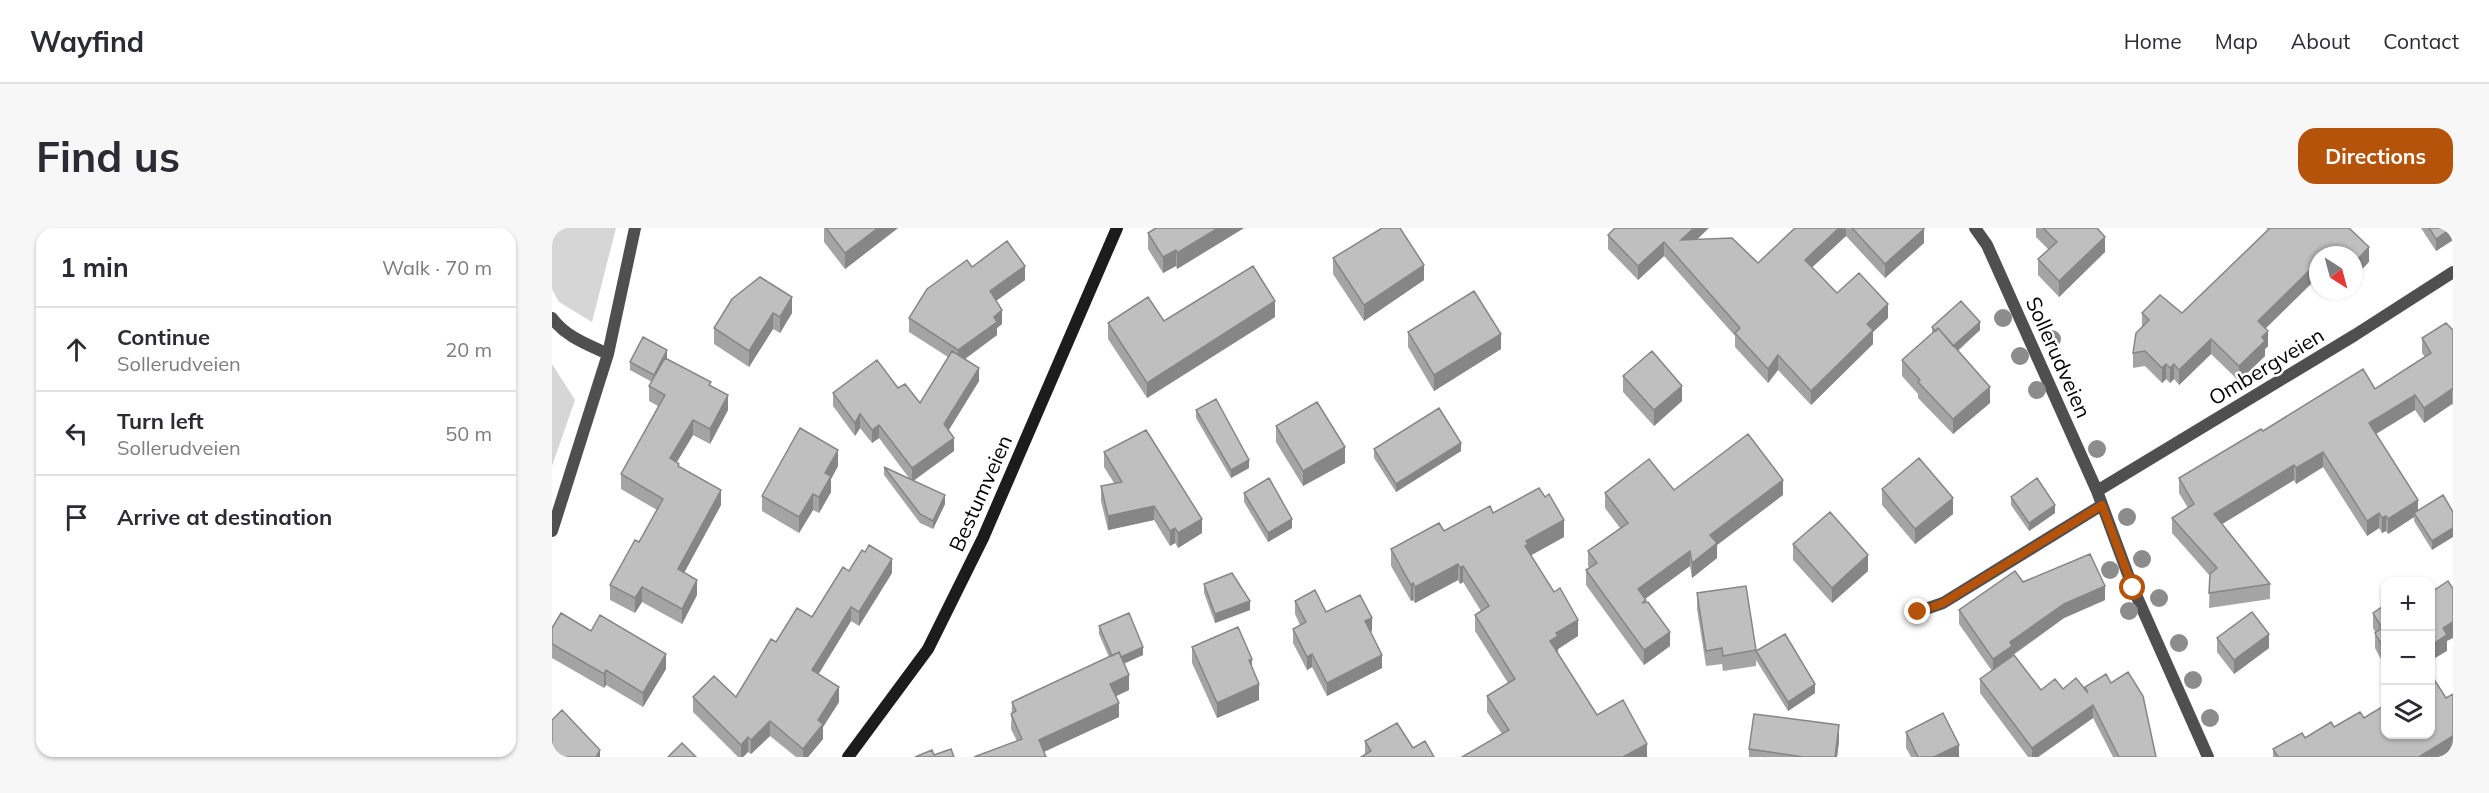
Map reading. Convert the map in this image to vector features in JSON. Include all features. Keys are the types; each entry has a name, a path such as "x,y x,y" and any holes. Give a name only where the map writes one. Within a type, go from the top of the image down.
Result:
{"street":[{"path":"552,531 608,354 635,228"},
{"name":"Bestumveien","path":"848,757 928,649 982,538 1117,228"},
{"name":"Sollerudveien","path":"1975,228 1987,245 2097,491 2133,588 2208,757"},
{"name":"Ombergveien","path":"2097,491 2355,335 2453,272"},
{"path":"552,318 573,338 608,354"},
{"path":"1911,614 1943,603 2102,505"}],"shaded area":[{"path":"552,228 616,228 592,322 559,302 552,289"},
{"path":"552,364 575,400 552,466"}],"building":[{"path":"826,228 878,228 845,253"},
{"path":"1156,228 1218,228 1177,253 1176,250 1163,257 1148,233"},
{"path":"1382,228 1400,228 1424,265 1364,305 1333,258"},
{"path":"1615,228 1694,228 1681,240 1732,238 1758,263 1795,228 1839,228 1805,260 1837,293 1859,273 1888,304 1867,324 1873,330 1811,391 1778,355 1768,369 1735,333 1740,328 1664,242 1638,266 1608,235"},
{"path":"1852,228 1923,228 1924,229 1885,264"},
{"path":"2043,228 2097,228 2105,237 2059,281 2038,259 2057,242"},
{"path":"2270,228 2349,228 2369,247 2363,253 2363,246 2309,246 2309,271 2258,321 2268,331 2262,337 2265,341 2239,366 2211,339 2179,370 2174,364 2170,368 2166,364 2162,368 2145,351 2133,353 2136,333 2149,320 2142,313 2160,295 2182,313"},
{"path":"2429,228 2452,228 2436,239"},
{"path":"1007,241 1025,266 990,291 1002,310 994,317 997,322 958,350 909,318 927,289 967,260 972,267"},
{"path":"1253,266 1275,301 1147,383 1108,323 1148,297 1164,321"},
{"path":"760,277 792,297 780,317 773,313 749,351 714,328 732,299"},
{"path":"1474,291 1501,334 1434,375 1408,332"},
{"path":"1961,301 1980,322 1953,346 1938,328 1936,331 1932,327"},
{"path":"2446,323 2453,330 2453,390 2424,408 2415,395 2369,423 2418,500 2388,519 2386,516 2382,518 2379,513 2367,521 2323,452 2296,468 2294,465 2214,514 2270,584 2209,593 2210,574 2217,568 2172,518 2194,504 2179,478 2261,429 2263,431 2363,369 2375,389 2431,353 2422,338"},
{"path":"1938,328 1990,387 1953,419 1918,382 1920,380 1902,360"},
{"path":"643,337 667,350 654,375 630,362"},
{"path":"952,351 979,368 944,424 954,438 912,468 879,425 872,430 860,414 855,423 833,393 877,360 898,388 905,384 920,403"},
{"path":"1652,351 1682,386 1654,410 1623,376"},
{"path":"665,358 711,382 709,385 728,395 710,429 693,420 670,458 679,464 678,466 721,490 678,569 697,580 682,609 642,587 635,598 610,585 635,540 639,542 663,499 621,474 665,395 649,386"},
{"path":"1216,399 1249,460 1231,470 1196,410"},
{"path":"1317,402 1345,447 1303,471 1276,426"},
{"path":"1439,408 1461,443 1396,484 1374,449"},
{"path":"800,428 838,450 825,473 831,476 819,497 813,494 799,517 762,496"},
{"path":"1146,430 1202,519 1178,533 1175,528 1170,531 1154,506 1108,516 1101,486 1122,482 1104,452"},
{"path":"1748,434 1783,480 1710,535 1717,543 1692,563 1690,551 1638,589 1646,600 1642,603 1648,602 1670,632 1644,650 1586,570 1597,563 1588,551 1628,523 1605,493 1649,459 1674,490"},
{"path":"1919,458 1953,498 1915,529 1882,489"},
{"path":"884,467 945,495 933,521 920,514"},
{"path":"1269,478 1292,519 1268,533 1244,493"},
{"path":"2037,478 2055,505 2029,523 2011,497"},
{"path":"1539,488 1545,497 1549,494 1564,520 1526,541 1528,544 1525,546 1554,592 1560,588 1578,620 1556,633 1558,636 1550,641 1597,715 1623,700 1647,744 1623,757 1462,757 1509,730 1487,696 1515,679 1475,615 1489,606 1463,566 1460,568 1458,564 1415,587 1413,583 1411,585 1391,549 1439,523 1444,531 1490,506 1493,513"},
{"path":"2443,495 2453,512 2453,528 2432,541 2414,513"},
{"path":"1830,512 1868,555 1832,588 1793,544"},
{"path":"869,545 892,559 859,612 851,607 812,670 839,687 818,720 823,724 803,749 770,721 751,740 748,737 741,745 693,697 714,676 736,697 771,639 776,642 797,608 812,617 843,567 849,571 862,550 865,552"},
{"path":"2090,554 2105,586 2064,604 2010,642 2012,646 1993,659 1959,610 2015,571 2023,582"},
{"path":"1232,573 1250,601 1215,614 1204,584"},
{"path":"2448,581 2453,589 2453,622 2443,628 2447,635 2435,643 2435,631 2435,590"},
{"path":"1746,586 1756,650 1723,656 1722,648 1706,651 1697,593"},
{"path":"1315,590 1326,612 1360,595 1372,618 1365,621 1382,655 1327,683 1312,654 1307,657 1293,629 1306,622 1295,601"},
{"path":"2381,608 2381,626 2373,613"},
{"path":"2252,612 2269,634 2234,660 2217,638"},
{"path":"561,613 591,631 600,615 666,654 643,693 606,670 604,674 552,644 552,628"},
{"path":"1129,613 1143,647 1121,657 1119,652 1112,656 1099,626"},
{"path":"1238,627 1252,659 1249,660 1259,684 1217,703 1192,647"},
{"path":"2381,629 2381,644 2375,633"},
{"path":"1785,634 1815,684 1788,702 1756,651"},
{"path":"1119,652 1129,675 1110,684 1119,703 1039,740 1046,757 974,757 1022,739 1011,714 1016,711 1012,702"},
{"path":"2014,655 2041,690 2055,679 2063,689 2076,678 2088,693 2085,687 2106,674 2111,683 2128,672 2143,696 2156,757 2119,757 2093,705 2032,748 1980,679"},
{"path":"2435,681 2446,698 2453,694 2453,736 2419,757 2278,757 2273,749 2302,733 2305,738 2331,722 2334,727 2360,712 2364,718 2381,707 2381,739 2435,739"},
{"path":"562,710 600,750 596,757 552,757 552,720"},
{"path":"1943,713 1959,745 1934,757 1918,757 1906,732"},
{"path":"1754,714 1839,725 1835,757 1803,757 1749,749"},
{"path":"1397,723 1413,748 1425,741 1434,757 1361,757 1371,751 1365,741"},
{"path":"682,743 696,757 668,757"},
{"path":"951,749 954,757 915,757 932,750 934,755"}],"route":[{"path":"1918,612 1943,603 2102,505 2133,588"}]}
